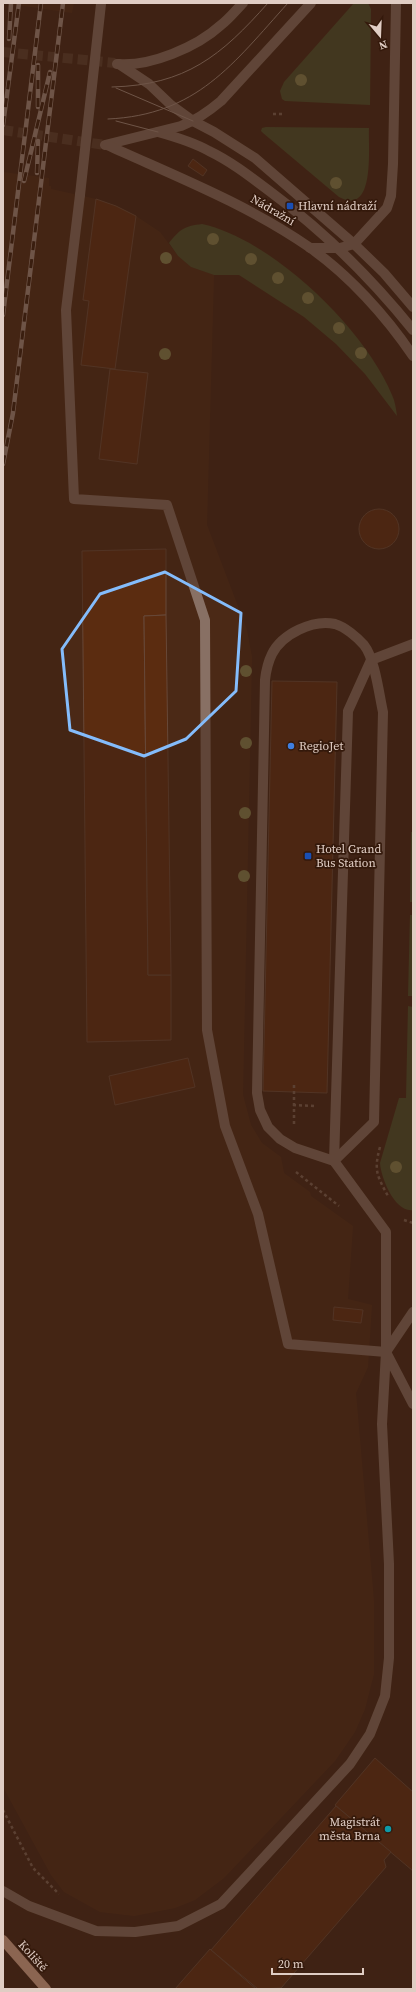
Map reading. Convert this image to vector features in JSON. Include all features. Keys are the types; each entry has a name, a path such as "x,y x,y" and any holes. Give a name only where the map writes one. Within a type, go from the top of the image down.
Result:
{"main road":[{"name":"Koliště","path":"3,1940 46,1989"}],"street":[{"path":"242,3 222,25 202,40 183,50 161,58 117,64 149,84 171,105 193,122 214,132 255,158 354,244 384,273 413,307"},
{"name":"Nádražní","path":"311,3 221,101 206,114 193,122 106,145 251,212 310,248 341,274 365,298 413,356"},
{"path":"310,248 340,248 354,244 380,218 387,208 391,196 396,3"},
{"path":"101,4 66,310 74,499 167,505 205,620 207,1030 225,1126 258,1214 288,1344 386,1352"},
{"path":"158,132 182,139 209,150 244,172 290,206 340,248 413,330"},
{"path":"3,1892 29,1906 96,1931 135,1932 178,1926 221,1904 350,1764 370,1734 385,1696 388,1658 389,1564 382,1424 386,1352 386,1232 334,1161 295,1148 280,1139 268,1126 260,1110 257,1094 265,680 267,667 272,653 282,642 293,633 320,624 335,624 343,628 364,645 371,660 383,712 374,1122 334,1161"},
{"path":"334,1161 348,711 371,660 413,644"},
{"path":"386,1352 413,1312"},
{"path":"386,1352 413,1404"}],"path":[{"path":"273,114 282,114"},
{"path":"294,1085 295,1171 344,1210"},
{"path":"382,1142 376,1169 379,1180 390,1199"},
{"path":"401,1219 413,1224"},
{"path":"3,1810 33,1868 64,1900"}],"highlighted area":[{"path":"165,572 241,613 236,691 186,739 144,756 70,730 62,649 100,594"}],"shaded area":[{"path":"3,3 74,3 72,13"},
{"path":"3,172 49,178 49,186 51,186 51,189 96,199 116,206 136,216 160,232 178,256 191,267 214,275 207,525 247,630 252,657 243,1095 251,1125 262,1143 281,1157 284,1173 310,1192 311,1196 353,1226 348,1299 372,1305 368,1367 356,1393 374,1601 374,1674 365,1709 355,1732 335,1761 224,1878 195,1900 175,1908 134,1916 100,1912 64,1892 51,1875 3,1787"}],"green space":[{"path":"354,3 368,3 371,9 370,105 285,101 282,99 280,91 284,82"},
{"path":"262,128 369,128 368,177 364,189 359,197 351,201 339,197 263,133 261,131"},
{"path":"202,224 229,233 257,248 286,267 313,290 361,343 379,369 393,397 397,416 365,374 336,344 304,317 239,275 214,275 191,267 178,256 169,243 176,234 183,229"},
{"path":"411,832 413,832 413,902 410,902"},
{"path":"410,915 413,915 413,996 408,996"},
{"path":"408,1006 413,1007 413,1210 400,1206 390,1193 383,1177 380,1163 399,1098 406,1098"}],"building":[{"path":"193,159 207,170 203,176 188,166"},
{"path":"96,199 116,206 136,216 115,369 81,365 89,301 83,300"},
{"path":"110,369 148,373 137,464 99,459"},
{"path":"383,509 390,512 396,518 399,529 398,537 390,546 383,549 375,549 368,546 360,537 359,525 362,518 371,510"},
{"path":"166,549 166,615 144,616 148,975 171,975 171,1040 87,1042 82,551"},
{"path":"166,615 171,975 148,975 144,616"},
{"path":"272,681 337,682 327,1093 263,1091"},
{"path":"188,1058 195,1087 115,1105 109,1076"},
{"path":"334,1307 363,1310 361,1323 333,1320"},
{"name":"Magistrát města Brna","path":"375,1758 413,1792 413,1871 335,1805"},
{"path":"336,1806 391,1852 384,1860 386,1867 281,1988 258,1989 211,1950"},
{"path":"210,1949 211,1950 256,1989 175,1989"}],"tunnel":[{"path":"3,52 115,63"},
{"path":"3,130 105,145"}],"tram line":[{"path":"112,87 138,85 161,80 181,74 200,64 234,38 268,3"},
{"path":"108,119 139,115 166,108 190,97 211,82 230,65 288,3"},
{"path":"116,88 193,121"},
{"path":"116,121 158,132"}],"railway":[{"path":"9,39 11,3"},
{"path":"3,125 19,3"},
{"path":"3,315 41,3"},
{"path":"3,464 13,413 63,3"},
{"path":"38,65 38,107"},
{"path":"24,181 50,72"},
{"path":"37,173 38,141"}],"place":[{"name":"Hlavní nádraží","path":"290,206"},
{"name":"RegioJet","path":"291,746"},
{"name":"Hotel Grand Bus Station","path":"308,856"},
{"name":"Magistrát města Brna","path":"388,1829"}]}
